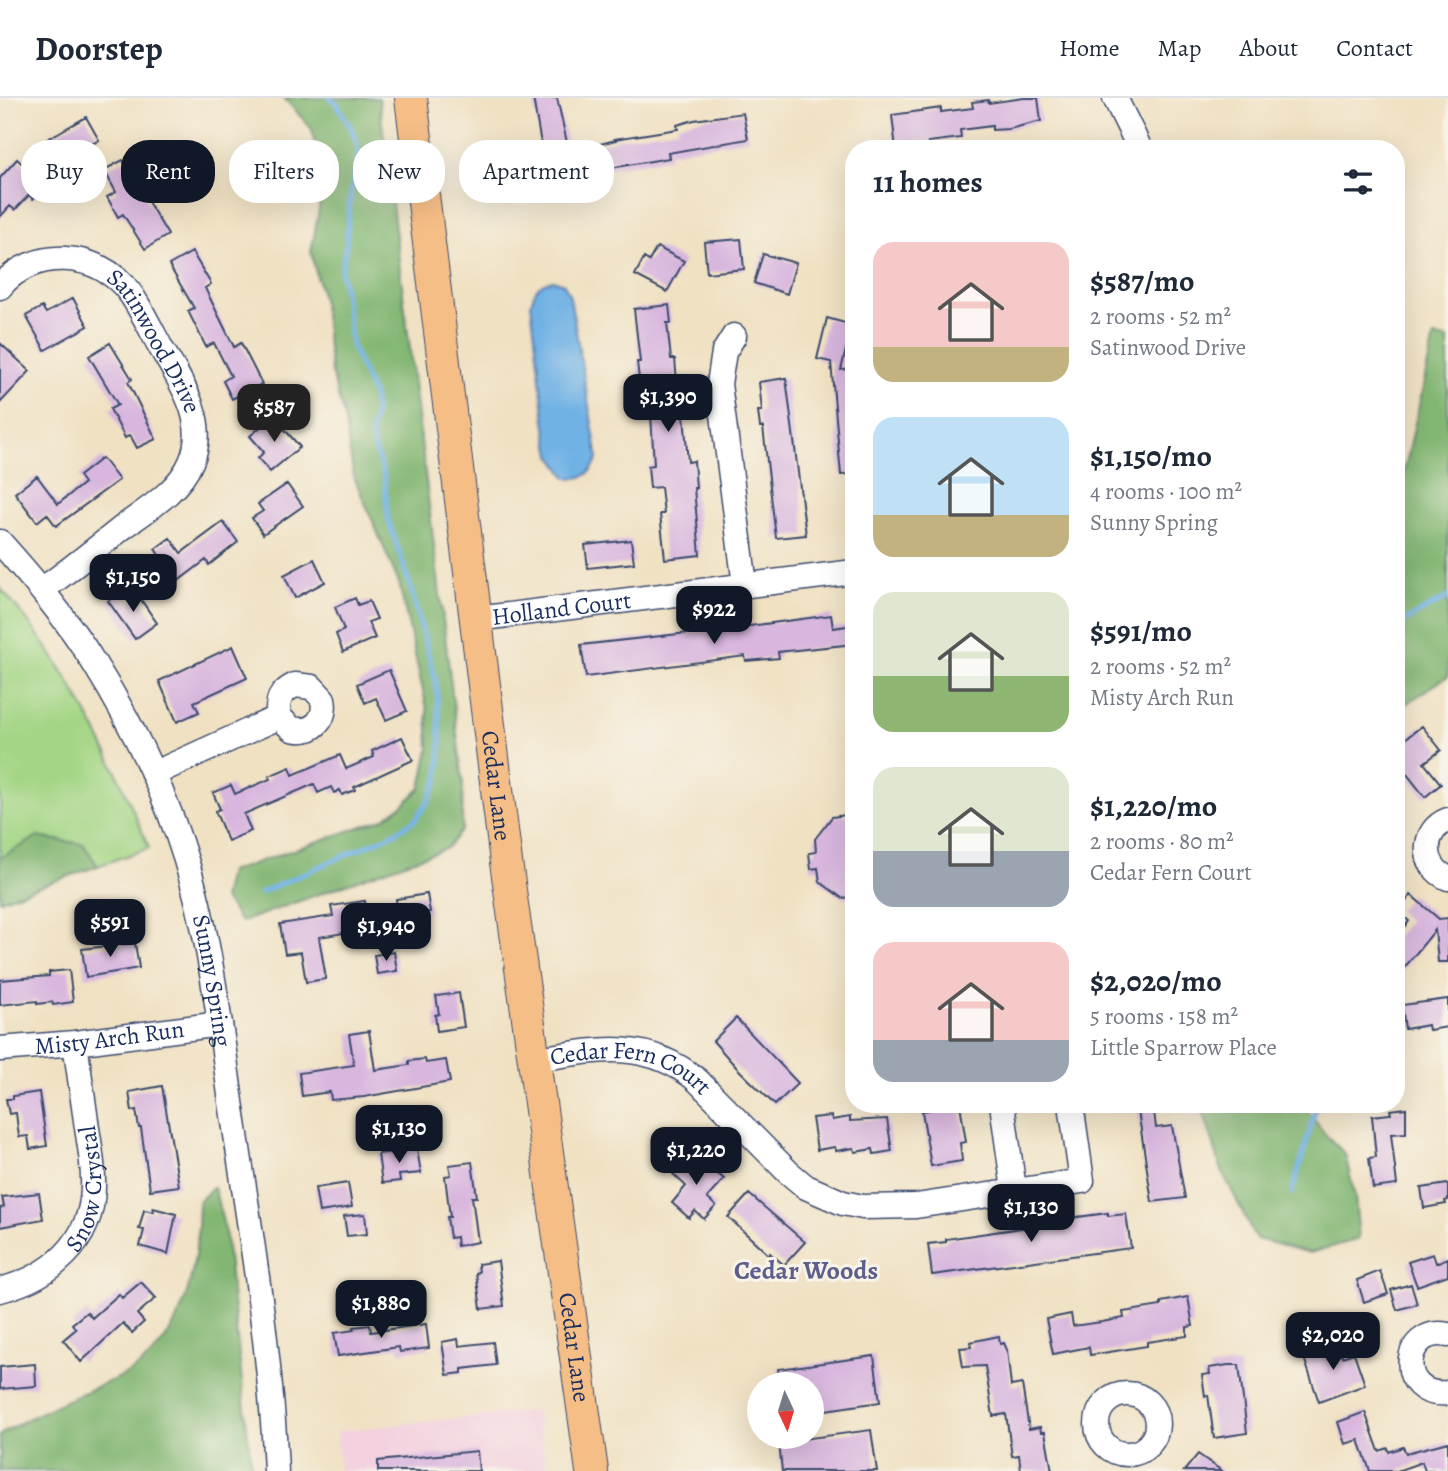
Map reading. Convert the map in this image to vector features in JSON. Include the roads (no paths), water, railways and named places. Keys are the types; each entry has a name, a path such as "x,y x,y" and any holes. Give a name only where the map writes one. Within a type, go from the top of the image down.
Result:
{"main road":[{"name":"Cedar Lane","path":"411,98 533,1060 593,1471"}],"street":[{"path":"1115,98 1136,140"},
{"name":"Satinwood Drive","path":"0,287 17,271 51,259 83,261 111,274 129,291 188,395 197,435 191,463 164,495 42,590"},
{"path":"734,336 724,352 719,384 746,585"},
{"name":"Sunny Spring","path":"0,542 42,590 94,662 137,739 153,774 192,883 203,925 220,1024 266,1335 273,1398 276,1471"},
{"name":"Holland Court","path":"476,619 845,573"},
{"path":"153,774 279,717"},
{"path":"1448,820 1435,828 1427,849 1433,868 1448,878"},
{"name":"Misty Arch Run","path":"0,1049 75,1043 220,1024"},
{"name":"Snow Crystal","path":"0,1290 22,1285 59,1262 75,1243 92,1205 92,1162 75,1043"},
{"name":"Cedar Fern Court","path":"533,1060 589,1051 635,1050 671,1063 696,1080 806,1187 843,1203 863,1207 902,1207 1082,1181 1071,1113"},
{"path":"1003,1113 1014,1190"},
{"path":"1448,1335 1430,1335 1419,1342 1409,1362 1411,1374 1417,1384 1437,1394 1448,1393"}],"water":[{"path":"553,280 564,284 570,297 598,458 590,472 578,478 567,478 551,455 545,421 531,303 538,288"}],"waterway":[{"path":"260,893 393,834 415,820 429,800 438,780 441,749 436,683 409,582 388,519 384,475 374,448 371,432 375,412 373,395 352,347 341,271 351,189 358,163 357,143 337,104 330,98"},
{"path":"1405,621 1448,597"},
{"path":"1292,1193 1314,1113"}],"district":[{"name":"Cedar Woods","path":"806,1270"}]}
